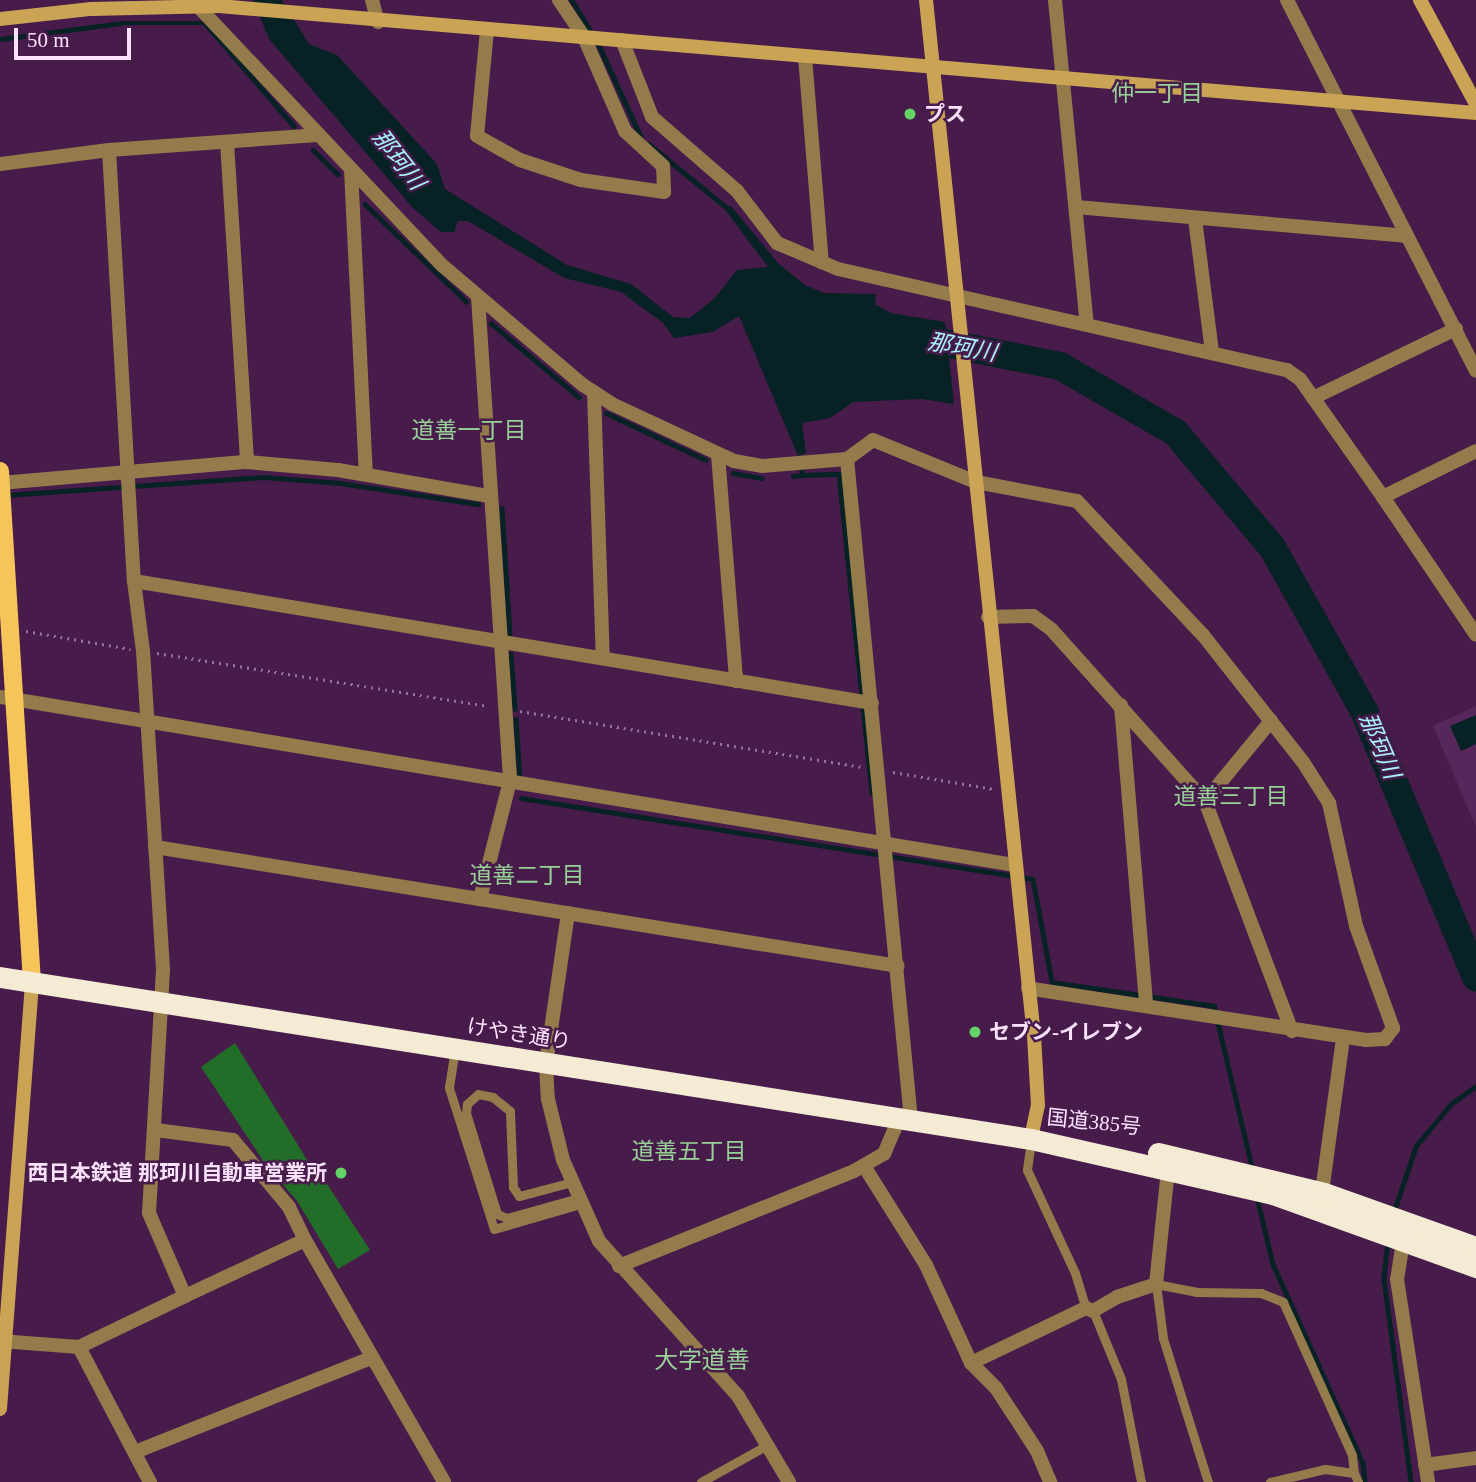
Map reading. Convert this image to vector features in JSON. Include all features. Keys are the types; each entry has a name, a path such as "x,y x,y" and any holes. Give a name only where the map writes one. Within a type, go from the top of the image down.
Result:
{"highway":[{"name":"けやき通り","path":"0,977 1031,1139"},
{"name":"国道385号","path":"1031,1139 1320,1200 1403,1242 1476,1267"},
{"name":"国道385号","path":"1031,1139 1169,1154 1476,1247"}],"main road":[{"path":"0,471 10,629 7,698 32,983"}],"street":[{"path":"372,0 378,22"},
{"path":"487,30 477,136 520,160 581,180 664,191 663,166 625,131 584,37 559,0"},
{"path":"926,0 1028,988 1038,1105 1031,1139"},
{"path":"1055,0 1087,324"},
{"path":"1287,0 1476,371"},
{"path":"1420,0 1476,104"},
{"path":"195,3 316,135 478,297 594,392 718,454 762,466 847,459 873,440 975,477 1077,501 1154,579 1271,721 1329,803 1356,926 1393,1028 1385,1040 1343,1038 1028,988"},
{"path":"0,19 91,9 195,3 378,22 1338,98 1476,113"},
{"path":"622,40 652,117 737,191 777,243 822,262 957,299 1087,324 1287,370 1313,398 1476,635"},
{"path":"805,57 822,262"},
{"path":"0,164 108,150 316,135"},
{"path":"227,142 247,463"},
{"path":"108,150 134,581 143,651 163,970 156,1130 149,1213 185,1296"},
{"path":"351,170 366,475"},
{"path":"1076,207 1405,236"},
{"path":"1195,219 1212,351"},
{"path":"478,297 488,495 510,781 480,899"},
{"path":"1313,398 1455,329"},
{"path":"594,392 604,657"},
{"path":"1383,497 1476,451"},
{"path":"718,454 736,681"},
{"path":"619,1266 864,1166 884,1154 905,1119 898,966 847,459"},
{"path":"0,483 127,475 247,463 366,475 488,495"},
{"path":"134,581 604,657 872,704"},
{"path":"988,617 1033,617 1051,629 1205,801 1292,1031"},
{"path":"7,698 148,724 1014,865"},
{"path":"1121,705 1146,1006"},
{"path":"1205,801 1271,721"},
{"path":"155,848 898,966"},
{"path":"568,913 546,1064 548,1099 579,1201 599,1241 619,1266 738,1396 789,1482"},
{"path":"0,1409 3,1341 32,983"},
{"path":"1320,1200 1343,1038"},
{"path":"156,1130 233,1140 289,1207 371,1358 444,1482"},
{"path":"864,1166 926,1265 971,1363 996,1388 1037,1451 1050,1482"},
{"path":"971,1363 1156,1283 1168,1169"},
{"path":"3,1341 79,1347 305,1240"},
{"path":"1403,1242 1397,1279 1428,1482"},
{"path":"79,1347 149,1482"},
{"path":"135,1452 371,1358"},
{"path":"1425,1465 1476,1458"}],"lane":[{"path":"455,1048 449,1088 494,1229 579,1201"},
{"path":"449,1088 466,1109 497,1214 507,1218 579,1201"},
{"path":"464,1135 466,1109 478,1094 493,1097 510,1111 513,1187 519,1196 572,1181"},
{"path":"1031,1139 1027,1170 1121,1379 1141,1482"},
{"path":"1208,1482 1163,1338 1156,1283 1198,1292 1261,1293 1283,1302 1352,1455 1356,1477 1315,1470 1270,1482"},
{"path":"701,1482 768,1444"}],"path":[{"path":"10,629 1007,792"}],"shaded area":[{"path":"1476,706 1476,827 1433,726"}],"water":[{"path":"253,0 282,0 309,44 337,55 437,164 445,189 567,265 631,284 673,317 690,318 714,299 737,270 768,267 726,211 731,206 778,263 805,285 824,293 876,294 875,304 891,313 945,322 954,404 922,399 853,402 830,418 802,423 806,453 798,456 739,316 713,332 674,338 663,323 621,292 564,278 468,221 458,221 454,232 441,232 412,207 269,39"},
{"path":"1476,715 1476,744 1461,751 1450,726"}],"building":[{"path":"235,1043 309,1163 312,1161 370,1250 338,1269 297,1201 266,1165 201,1067"}],"waterway":[{"path":"572,0 593,35"},
{"path":"0,39 122,23 205,23 294,126"},
{"path":"598,43 642,139"},
{"path":"649,144 732,212"},
{"path":"313,150 338,174"},
{"path":"365,204 467,302"},
{"path":"491,323 579,397"},
{"name":"那珂川","path":"912,341 924,339 1060,366 1175,432 1272,547 1364,711 1476,977"},
{"path":"606,413 706,460"},
{"path":"802,471 802,475 839,474 872,793"},
{"path":"733,473 762,478"},
{"path":"793,476 802,475"},
{"path":"6,495 265,477 340,483 478,504"},
{"path":"502,508 510,634"},
{"path":"511,654 515,709"},
{"path":"516,719 520,779"},
{"path":"521,798 1033,879 1052,982 1214,1006 1253,1171"},
{"path":"1394,1211 1416,1146 1451,1104 1476,1086"},
{"path":"1257,1197 1273,1264 1363,1463 1365,1482"},
{"path":"1388,1240 1384,1279 1411,1482"}],"place":[{"name":"プス","path":"910,114"},
{"name":"セブン-イレブン","path":"975,1032"},
{"name":"西日本鉄道 那珂川自動車営業所","path":"341,1173"}],"district":[{"name":"仲一丁目","path":"1157,94"},
{"name":"道善一丁目","path":"469,431"},
{"name":"道善三丁目","path":"1231,797"},
{"name":"道善二丁目","path":"527,876"},
{"name":"道善五丁目","path":"689,1152"},
{"name":"大字道善","path":"702,1361"}]}
